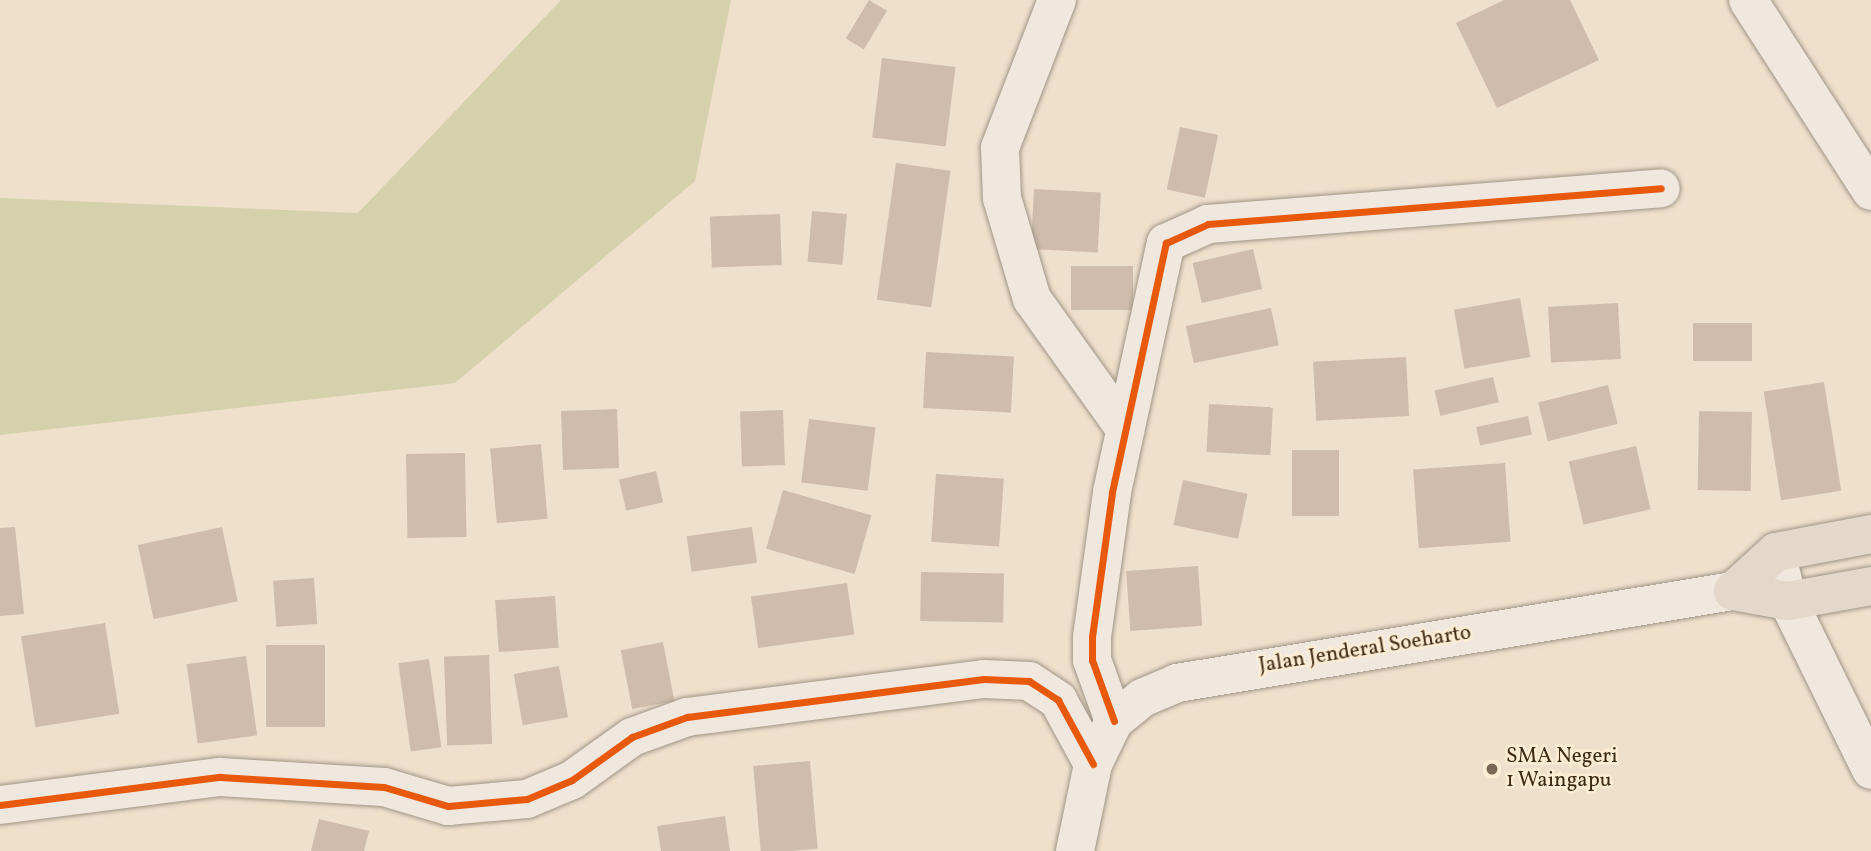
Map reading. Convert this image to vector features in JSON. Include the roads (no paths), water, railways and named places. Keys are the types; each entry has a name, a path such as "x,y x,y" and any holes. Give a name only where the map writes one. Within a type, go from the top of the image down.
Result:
{"main road":[{"path":"1733,591 1776,552 1871,534"},
{"name":"Jalan Jenderal Soeharto","path":"1733,591 1788,601 1871,586"}],"street":[{"path":"1057,0 1000,148 999,179 1032,299 1125,429"},
{"path":"1748,0 1871,191"},
{"path":"1114,721 1092,660 1092,637 1125,429 1161,258 1178,233 1208,224 1661,188"},
{"path":"1776,552 1788,601 1871,770"},
{"name":"Jalan Jenderal Soeharto","path":"1078,837 1093,764 1114,721 1142,698 1214,675 1733,591"},
{"path":"0,805 102,787 220,777 384,787 449,806 527,799 572,780 632,737 687,717 984,679 1028,681 1058,700 1093,764"}],"place":[{"name":"SMA Negeri 1 Waingapu","path":"1492,769"}]}
